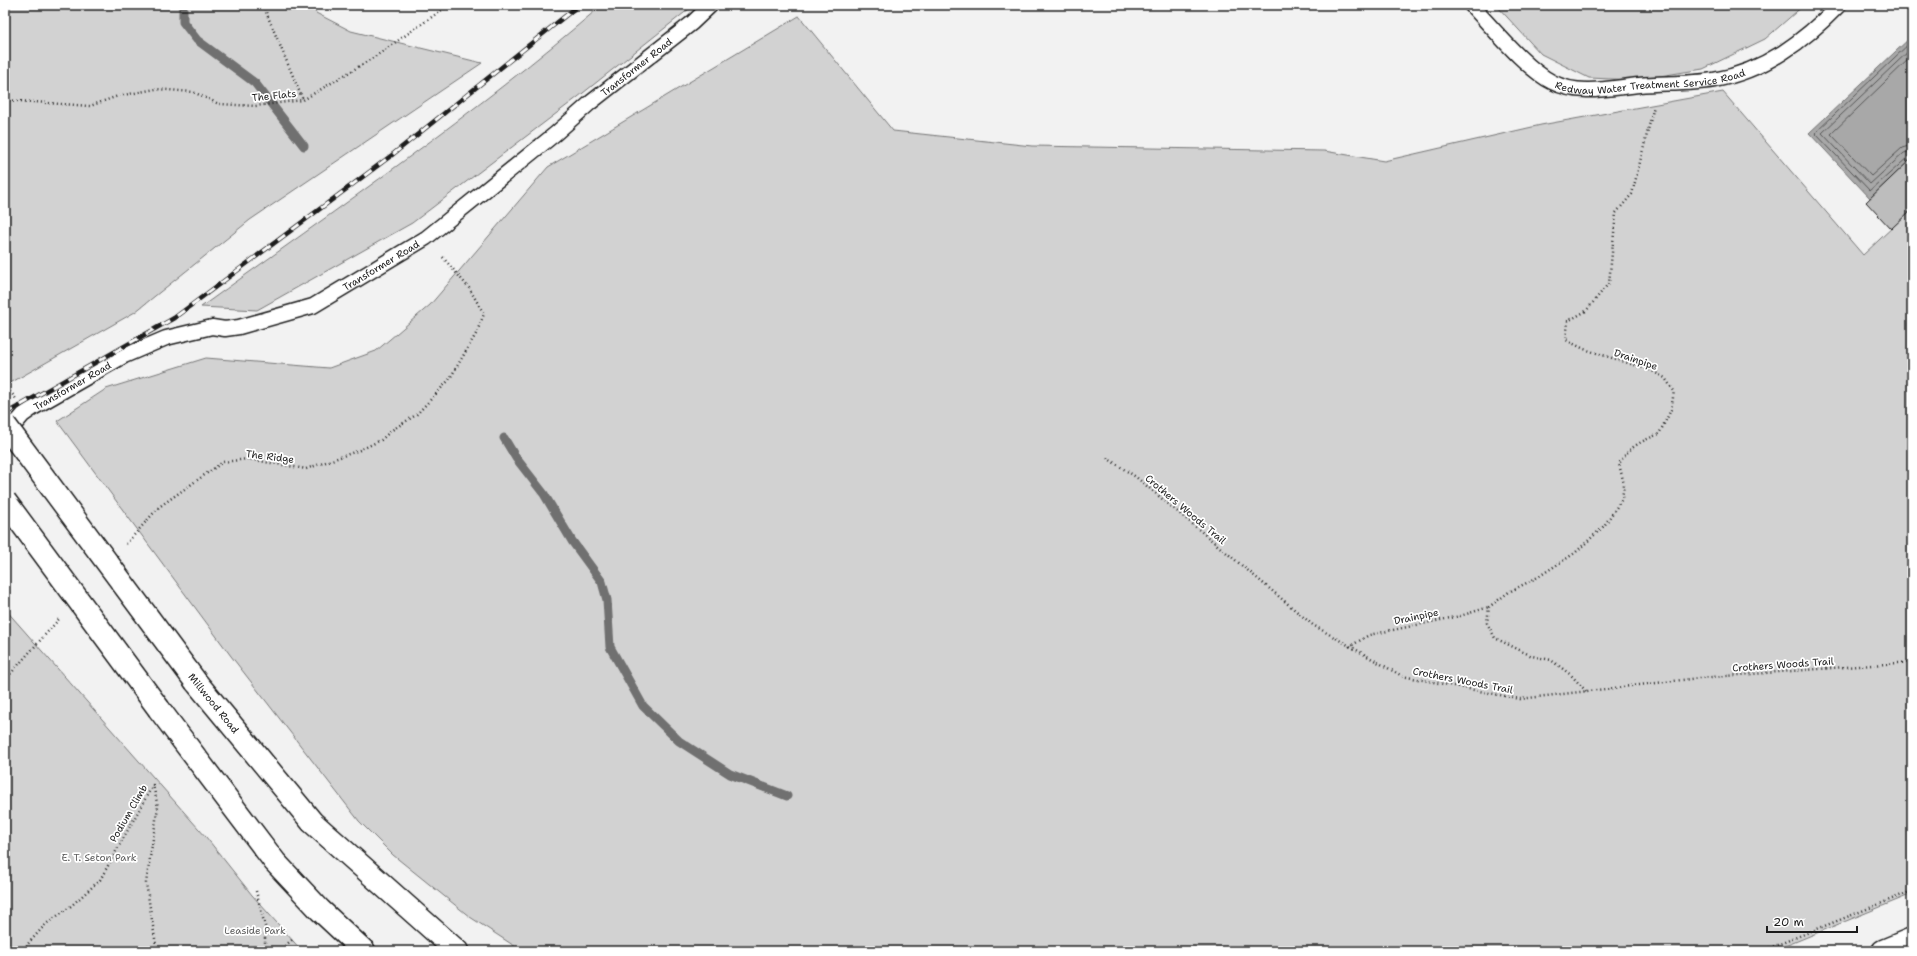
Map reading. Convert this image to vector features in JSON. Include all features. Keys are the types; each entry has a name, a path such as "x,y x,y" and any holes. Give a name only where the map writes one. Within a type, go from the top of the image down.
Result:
{"main road":[{"name":"Millwood Road","path":"5,425 196,682 312,822 457,951"},
{"path":"5,501 159,709 275,862 320,910 364,951"},
{"path":"1883,951 1912,939"}],"lane":[{"name":"Transformer Road","path":"5,436 22,415 124,356 166,338 212,327 225,329 239,327 313,306 426,238 555,134 590,103 692,23 711,5"},
{"name":"Redway Water Treatment Service Road","path":"1471,5 1534,69 1558,84 1578,90 1595,90 1713,80 1733,75 1759,66 1780,55 1806,37 1839,5"}],"path":[{"path":"262,5 303,100"},
{"name":"The Flats","path":"5,100 90,106 118,96 156,89 193,92 219,104 255,106 303,100 373,58 449,5"},
{"name":"Drainpipe","path":"1349,647 1369,635 1460,616 1489,607 1509,592 1538,577 1575,553 1604,526 1622,499 1624,484 1619,464 1625,453 1641,441 1659,434 1671,410 1674,390 1665,378 1650,370 1584,349 1566,340 1568,321 1586,311 1609,283 1616,213 1632,194 1651,122 1657,84"},
{"name":"The Ridge","path":"122,549 159,507 223,462 248,459 306,468 360,450 381,440 392,430 416,415 449,380 476,334 484,314 468,288 426,238"},
{"name":"Crothers Woods Trail","path":"1107,458 1136,478 1313,625 1402,676 1517,699 1699,678 1912,662"},
{"path":"1489,607 1487,623 1495,638 1532,656 1551,660 1571,675 1587,692"},
{"path":"5,680 63,615"},
{"name":"Podium Climb","path":"19,951 26,946 46,924 71,906 100,880 153,785 158,808 146,883 157,951"},
{"path":"256,891 265,926 265,951"},
{"path":"1762,951 1912,891"},
{"path":"280,951 293,939"}],"green space":[{"path":"5,5 312,5 316,13 351,31 482,63 250,220 135,312 5,386"},
{"path":"602,5 694,5 578,97 412,223 257,310 201,307 455,123"},
{"path":"1496,5 1804,5 1765,39 1703,69 1635,80 1589,78 1541,54"},
{"path":"799,16 893,131 1032,146 1324,151 1384,161 1541,125 1723,92 1863,255 1912,209 1912,894 1773,951 522,951 470,917 393,855 359,821 231,656 57,421 106,389 206,358 329,368 376,351 430,305 548,167"},
{"name":"E. T. Seton Park","path":"5,609 206,837 252,895 302,951 5,951"}],"water":[{"path":"1912,36 1912,158 1870,198 1809,133"}],"building":[{"path":"1912,158 1912,209 1891,229 1866,202"}],"waterway":[{"path":"183,5 183,22 197,40 255,83 304,146"},
{"path":"504,438 516,458 544,494 572,541 602,582 607,600 610,647 643,706 679,741 730,774 787,796"}],"railway":[{"path":"5,414 174,318 392,155 579,5"}],"park label":[{"name":"Leaside Park","path":"255,930"}]}
